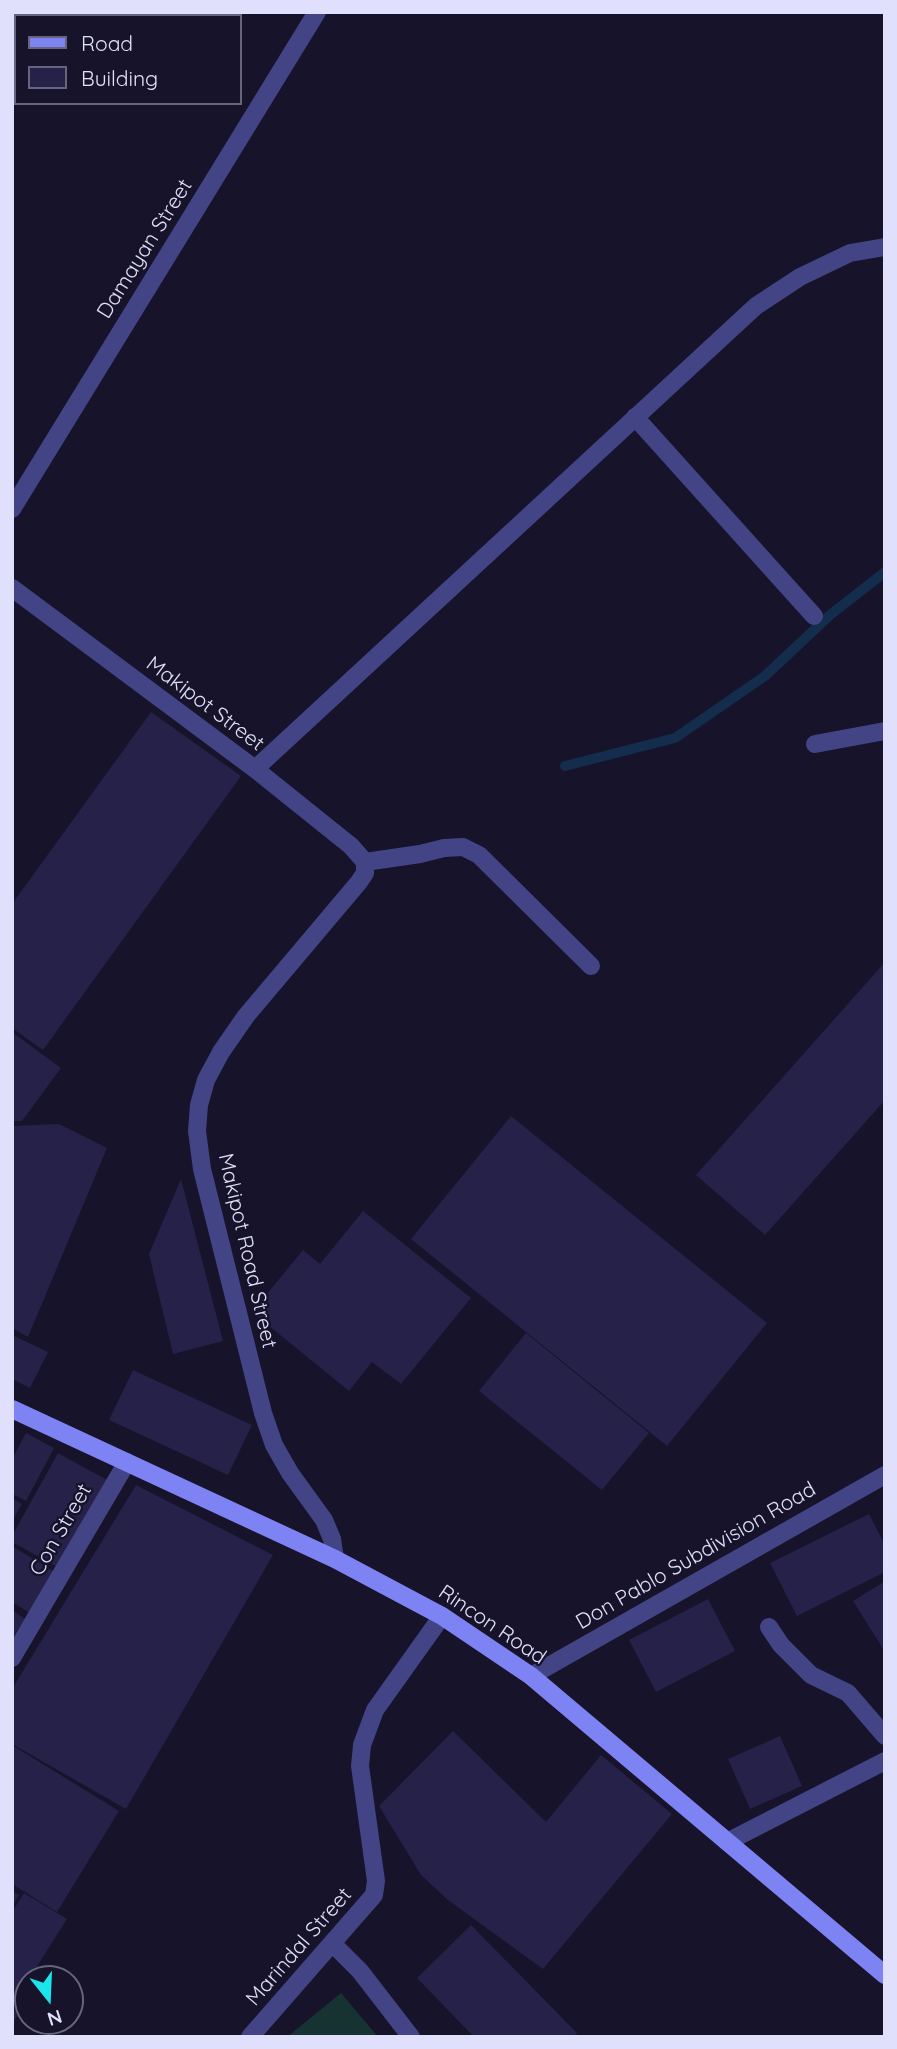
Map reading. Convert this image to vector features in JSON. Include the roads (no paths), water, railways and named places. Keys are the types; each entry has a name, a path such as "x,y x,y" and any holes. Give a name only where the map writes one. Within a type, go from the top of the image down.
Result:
{"street":[{"name":"Damayan Street","path":"12,509 317,12"},
{"path":"255,769 756,306 800,276 850,253 885,247"},
{"path":"635,417 814,616"},
{"name":"Makipot Street","path":"12,588 255,769 351,846 365,862"},
{"path":"815,744 885,731"},
{"path":"365,862 420,855 444,848 463,848 478,855 591,966"},
{"name":"Makipot Road Street","path":"335,1559 332,1539 324,1520 274,1445 263,1413 202,1169 197,1131 199,1105 206,1080 221,1052 246,1016 359,882 365,873 365,862"},
{"name":"Rincon Road","path":"12,1409 335,1559 442,1616 531,1676 885,1975"},
{"name":"Con Street","path":"12,1658 127,1462"},
{"name":"Don Pablo Subdivision Road","path":"531,1676 885,1475"},
{"name":"Marindal Street","path":"250,2037 374,1895 376,1881 360,1766 362,1745 375,1710 442,1616"},
{"path":"769,1627 781,1645 811,1675 848,1693 885,1736"},
{"path":"727,1842 885,1761"},
{"path":"333,1944 360,1971 411,2037"}],"waterway":[{"path":"565,766 675,738 765,676 830,615 885,572"}]}
